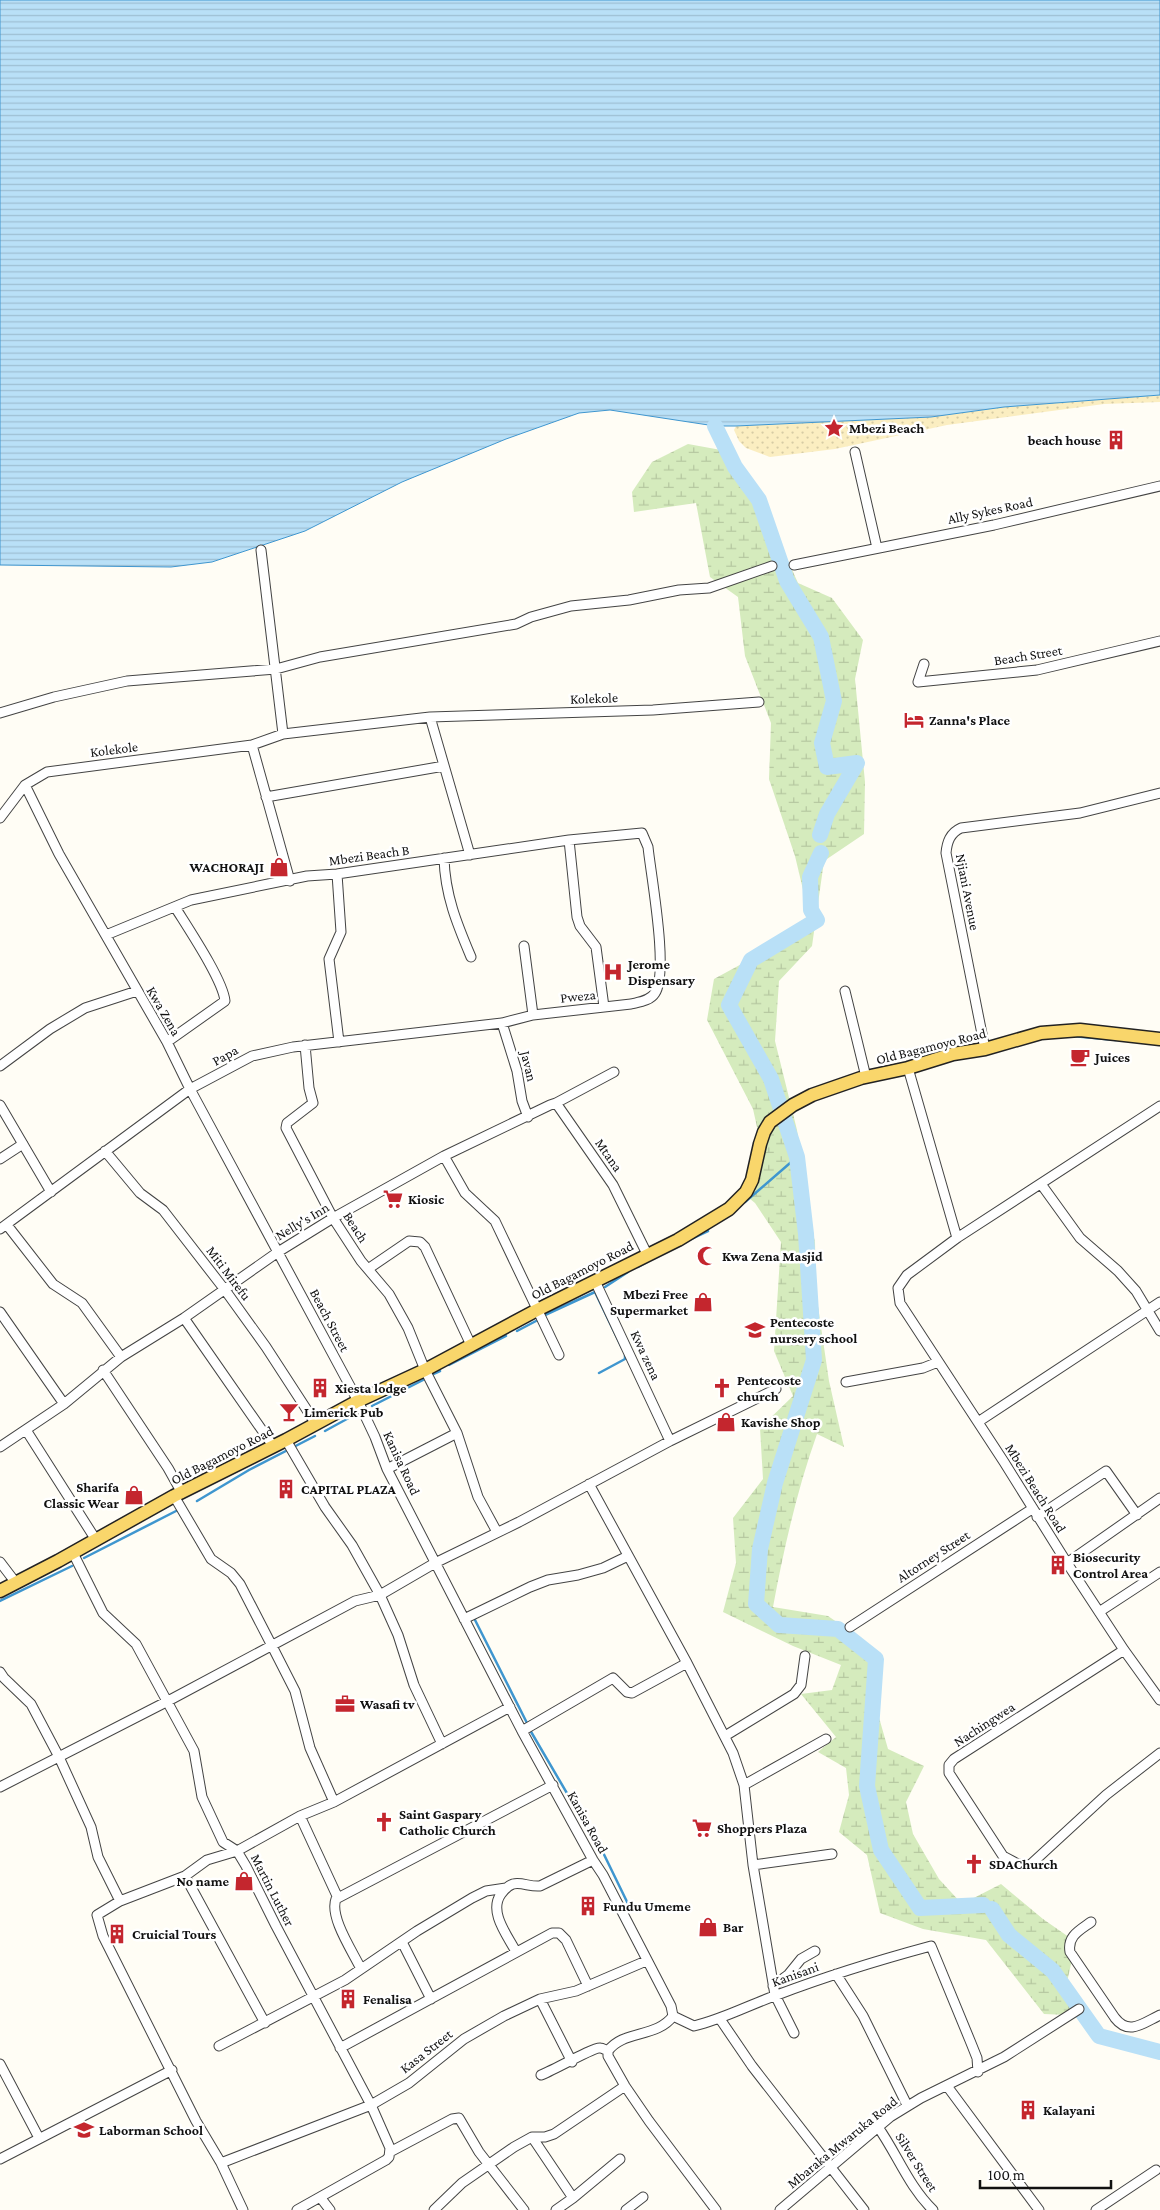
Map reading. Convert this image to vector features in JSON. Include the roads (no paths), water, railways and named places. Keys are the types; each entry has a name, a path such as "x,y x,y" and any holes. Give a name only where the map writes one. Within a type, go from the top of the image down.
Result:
{"main road":[{"name":"Old Bagamoyo Road","path":"0,1591 178,1494 286,1440 358,1401 424,1370 647,1254 678,1240 729,1209 746,1192 752,1180 764,1132 770,1122 793,1105 812,1095 866,1077 908,1068 954,1054 985,1049 1041,1033 1080,1030 1160,1039"}],"street":[{"path":"855,452 877,548"},
{"name":"Ally Sykes Road","path":"794,565 994,524 1160,486"},
{"path":"261,550 283,734"},
{"path":"0,713 54,697 126,682 276,669 320,657 516,624 531,617 571,606 596,605 679,590 709,588 772,566"},
{"name":"Beach Street","path":"924,664 918,682 1037,670 1160,641"},
{"name":"Kolekole","path":"0,818 25,785 47,772 252,745 283,734 430,717 653,710 759,702"},
{"path":"430,717 470,855"},
{"path":"252,745 290,880"},
{"path":"266,797 444,766"},
{"name":"Kwa Zena","path":"25,785 59,854 167,1042 190,1089 278,1252"},
{"name":"Njiani Avenue","path":"985,1049 946,853 950,837 954,831 961,828 1080,813 1160,793"},
{"name":"Mbezi Beach B","path":"106,935 191,900 306,876 337,874 569,840 642,833"},
{"name":"Pweza","path":"339,1042 502,1023 533,1015 645,1001 655,994 660,964 648,847 647,840 642,833"},
{"path":"569,840 577,917 580,926 596,947 604,1007"},
{"path":"444,858 447,892 452,912 471,957"},
{"path":"337,874 341,932 329,958 339,1042"},
{"path":"167,1042 225,1002 225,996 211,967 176,907"},
{"path":"524,946 533,1015"},
{"path":"0,1066 50,1029 85,1008 137,990"},
{"path":"845,991 866,1077"},
{"name":"Javan","path":"502,1023 517,1071 522,1101 528,1117"},
{"name":"Papa","path":"4,1227 190,1089 252,1056 304,1046 339,1042"},
{"name":"Beach","path":"304,1046 309,1088 313,1103 287,1123 286,1128 333,1218 368,1269 389,1294 408,1328 424,1370 457,1433 478,1496 497,1532"},
{"path":"908,1068 957,1238 1160,1106"},
{"path":"528,1117 614,1072"},
{"name":"Mtana","path":"556,1103 613,1185 647,1254"},
{"path":"0,1105 51,1192"},
{"name":"Nelly's Inn","path":"0,1447 64,1404 121,1357 184,1318 278,1252 333,1218 444,1156 528,1117"},
{"path":"0,1159 22,1144"},
{"name":"Miti Mirefu","path":"105,1151 140,1193 163,1210 225,1290 266,1347 316,1424"},
{"path":"444,1156 465,1193 495,1221 559,1356"},
{"path":"1041,1184 1070,1226 1118,1271 1136,1291 1160,1331"},
{"path":"4,1227 53,1284 82,1303 121,1357"},
{"name":"Mbezi Beach Road","path":"957,1238 907,1275 898,1288 900,1304 1124,1650 1160,1700"},
{"path":"368,1269 409,1241 420,1242 425,1247 471,1345"},
{"name":"Beach Street","path":"278,1252 358,1401"},
{"name":"Kwa zena","path":"596,1281 670,1441"},
{"path":"978,1422 1160,1302"},
{"path":"0,1312 64,1404"},
{"path":"184,1318 273,1446"},
{"path":"846,1382 923,1368 938,1362"},
{"path":"103,1370 168,1468 178,1494 211,1558 231,1573 240,1584 295,1691 310,1748 334,1802"},
{"path":"0,1787 168,1701 271,1644 355,1601 380,1595 436,1563 670,1441 776,1389"},
{"name":"Kanisa Road","path":"358,1401 387,1468 464,1619 522,1731 603,1875 671,2006 672,2016"},
{"path":"26,1430 96,1540"},
{"path":"387,1468 457,1433"},
{"path":"286,1440 325,1507 352,1545 380,1595 398,1635 414,1686 442,1744"},
{"name":"Altorney Street","path":"850,1627 1106,1471 1137,1515"},
{"path":"589,1484 725,1736 744,1785 753,1865 774,1991 794,2034"},
{"path":"1067,1563 1160,1498"},
{"name":"Martin Luther","path":"74,1552 103,1612 136,1644 168,1701 194,1751 202,1797 214,1824 223,1842 237,1851 371,2105 387,2138 390,2152"},
{"path":"464,1619 548,1580 578,1575 603,1568 628,1556"},
{"path":"0,1562 16,1583"},
{"path":"1100,1612 1160,1572"},
{"name":"Nachingwea","path":"1124,1650 954,1759 949,1765 951,1777 1003,1856 1018,1864 1030,1864 1106,1795 1160,1753"},
{"path":"725,1736 794,1694 801,1685 805,1656"},
{"path":"522,1731 613,1678 627,1692 632,1693 687,1663"},
{"path":"0,1672 31,1704 59,1757 90,1827 98,1857 120,1901"},
{"path":"243,2210 221,2163 196,2121 96,1918 99,1912 120,1901 185,1876 207,1860 237,1851 300,1816 334,1802 510,1706"},
{"path":"744,1785 826,1739"},
{"path":"361,1969 335,1916 334,1904 338,1898 553,1785"},
{"path":"300,1816 338,1898"},
{"path":"753,1865 832,1854"},
{"path":"516,1952 504,1930 496,1907 499,1897 506,1888 510,1884 521,1883 533,1887 540,1886 593,1860"},
{"path":"185,1876 264,2023"},
{"path":"219,2046 361,1969 472,1898 486,1891 506,1888"},
{"path":"1092,1922 1073,1935 1069,1941 1070,1952 1115,2018 1124,2027 1130,2028 1160,2015"},
{"path":"340,2048 548,1934 559,1933 566,1940 588,1986"},
{"path":"402,1942 431,1999"},
{"name":"Kanisani","path":"672,2016 694,2026 720,2018 774,1991 931,1946 971,2043 978,2072"},
{"path":"774,1991 801,1959 815,1951"},
{"name":"Kasa Street","path":"221,2163 371,2105 409,2083 464,2039 540,1999 568,1993 588,1986 646,1961"},
{"path":"836,1974 863,2016 907,2106"},
{"path":"540,1999 572,2062"},
{"name":"Mbaraka Mwaruka Road","path":"780,2210 878,2127 907,2106 978,2072 1079,2009"},
{"path":"672,2016 661,2027 614,2043 608,2051 610,2061 625,2086 716,2210"},
{"path":"720,2018 752,2066 864,2210"},
{"path":"541,2075 572,2062 594,2049 600,2047 608,2051"},
{"path":"0,2064 3,2079 39,2138"},
{"path":"0,2159 172,2070"},
{"path":"434,2210 462,2183 532,2137 545,2137 554,2134 625,2086"},
{"path":"947,2086 1039,2210"},
{"path":"298,2210 386,2160 390,2152 456,2117 460,2118 489,2166 524,2210"},
{"name":"Silver Street","path":"878,2127 908,2178 924,2201 934,2210"},
{"path":"532,2137 574,2198"},
{"path":"556,2210 574,2198 620,2159"},
{"path":"1096,2210 1156,2170"},
{"path":"320,2196 330,2210"},
{"path":"626,2210 643,2197"}],"water":[{"path":"0,0 1160,0 1160,395 1004,407 931,417 736,426 715,426 610,410 579,413 506,439 402,482 305,531 212,562 171,567 0,565"}],"waterway":[{"path":"715,426 735,467 759,500 787,581 821,637 834,701 822,743 827,767 857,763 827,814 820,835"},
{"path":"821,853 810,877 811,910 817,920 751,960 729,1005 771,1079 797,1157 806,1234 814,1360 775,1483 760,1549 756,1604 779,1625 838,1629 876,1659 867,1786 881,1850 920,1908 983,1905"},
{"path":"1072,1036 1116,1040"},
{"path":"745,1202 797,1157"},
{"path":"691,1239 708,1231"},
{"path":"638,1267 647,1262"},
{"path":"605,1287 628,1272"},
{"path":"545,1315 595,1292 622,1348"},
{"path":"517,1331 536,1321"},
{"path":"449,1365 506,1336"},
{"path":"599,1373 625,1359 625,1355"},
{"path":"431,1375 440,1371"},
{"path":"372,1406 427,1378"},
{"path":"325,1431 356,1414"},
{"path":"197,1501 249,1470 315,1436"},
{"path":"84,1558 178,1510"},
{"path":"0,1601 72,1566"},
{"path":"473,1616 528,1725"},
{"path":"530,1730 592,1836 595,1836 631,1910"},
{"path":"992,1909 1009,1935 1053,1971 1099,2036 1160,2052"}],"place":[{"name":"Mbezi Beach","path":"834,428"},
{"name":"beach house","path":"1116,440"},
{"name":"Zanna's Place","path":"914,720"},
{"name":"WACHORAJI","path":"279,867"},
{"name":"Jerome Dispensary","path":"613,972"},
{"name":"Juices","path":"1080,1057"},
{"name":"Kiosic","path":"393,1199"},
{"name":"Kwa Zena Masjid","path":"707,1256"},
{"name":"Mbezi Free Supermarket","path":"703,1302"},
{"name":"Pentecoste nursery school","path":"755,1330"},
{"name":"Xiesta lodge","path":"320,1388"},
{"name":"Pentecoste church","path":"722,1388"},
{"name":"Limerick Pub","path":"289,1412"},
{"name":"Kavishe Shop","path":"726,1422"},
{"name":"CAPITAL PLAZA","path":"286,1489"},
{"name":"Sharifa Classic Wear","path":"134,1495"},
{"name":"Biosecurity Control Area","path":"1058,1565"},
{"name":"Wasafi tv","path":"345,1704"},
{"name":"Saint Gaspary Catholic Church","path":"384,1822"},
{"name":"Shoppers Plaza","path":"702,1828"},
{"name":"SDAChurch","path":"974,1864"},
{"name":"No name","path":"244,1881"},
{"name":"Fundu Umeme","path":"588,1906"},
{"name":"Bar","path":"708,1927"},
{"name":"Cruicial Tours","path":"117,1934"},
{"name":"Fenalisa","path":"348,1999"},
{"name":"Kalayani","path":"1028,2110"},
{"name":"Laborman School","path":"84,2130"}]}
